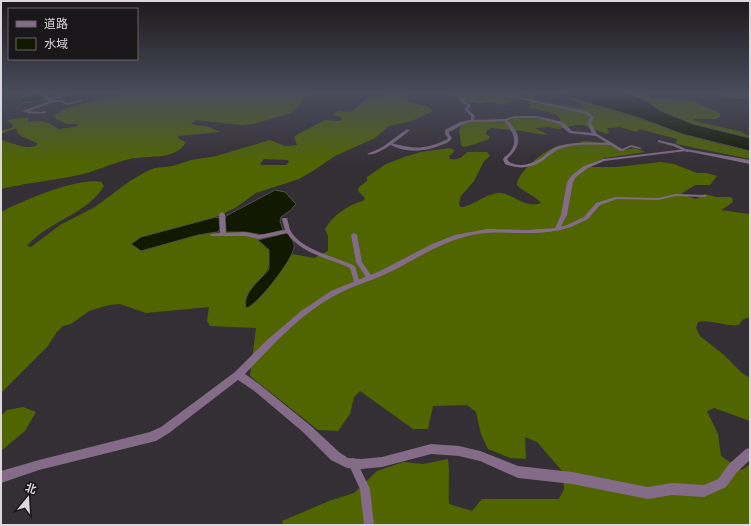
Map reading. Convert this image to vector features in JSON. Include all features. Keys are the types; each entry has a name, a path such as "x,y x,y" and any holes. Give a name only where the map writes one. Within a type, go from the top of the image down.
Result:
{"street":[{"path":"391,144 414,150 426,150 448,141 450,138 447,132 462,123 472,120 505,120 515,117 537,117 561,123 571,132 595,134 603,137 622,150"},
{"path":"591,117 589,123 595,134"},
{"path":"505,120 515,131 517,137 513,151 506,159 507,163 514,166 522,167 531,165 559,148 590,144 612,144"},
{"path":"369,154 391,144 408,130"},
{"path":"659,141 688,151 750,162"},
{"path":"609,159 611,156 631,146 640,148"},
{"path":"557,229 564,215 570,182 574,176 586,167 609,159 688,151"},
{"path":"1,477 39,465 152,437 165,430 238,375 254,358 297,319 326,297 390,269 416,254 445,241 474,233 494,230 524,232 557,229 569,226 586,218 598,204 617,198 659,199 675,195 705,196"},
{"path":"222,214 223,234"},
{"path":"285,220 288,231 301,245 353,267 357,284"},
{"path":"213,234 249,234 259,237 288,231"},
{"path":"354,235 359,262 370,278"},
{"path":"238,375 256,387 307,428 335,456 347,463 382,462 431,449 459,451 480,456 518,472 572,478 648,493 672,489 704,491 722,482 733,468 750,453"},
{"path":"353,463 365,489 369,525"}],"green space":[{"path":"28,117 29,122 44,122 58,129 75,127 79,124 67,124 54,117 279,117 253,124 241,125 196,120 191,124 209,127 220,132 178,136 179,139 186,142 181,148 168,155 130,159 81,175 1,189 1,140 24,147 33,147 37,145 37,143 19,135 16,128 1,134 1,130 12,128 13,125 7,120"},
{"path":"339,117 421,117 412,121 389,126 375,138 335,156 299,179 256,193 235,208 216,217 176,229 149,249 176,240 218,232 260,235 258,240 269,250 269,259 266,272 247,297 255,303 275,279 292,254 314,258 328,251 328,236 325,229 332,219 341,211 363,201 365,198 358,191 359,187 367,181 367,177 386,164 421,152 450,148 454,150 449,156 450,159 460,158 467,152 487,152 490,156 484,161 474,181 461,196 459,203 460,207 464,207 498,193 503,193 529,204 541,203 517,185 518,180 526,168 550,149 563,145 574,145 584,141 601,143 607,142 620,149 626,150 634,148 646,152 605,158 590,164 589,167 616,167 661,162 674,164 697,173 707,173 717,176 710,185 695,185 681,194 696,199 705,194 716,197 731,197 733,200 732,203 721,210 750,214 750,317 742,320 739,325 703,321 698,322 696,328 700,336 724,355 742,373 750,378 750,421 714,408 707,411 718,434 721,456 742,470 750,464 750,525 283,525 282,521 329,501 354,493 377,471 403,462 423,464 448,459 449,504 472,511 482,499 559,499 564,489 563,472 537,442 525,437 526,459 510,458 488,449 481,434 476,412 467,405 433,406 428,429 413,429 360,391 354,397 350,414 338,431 318,430 250,376 256,328 210,326 207,321 209,307 146,313 120,304 109,305 89,311 71,324 63,326 47,347 1,393 1,212 36,196 65,186 91,181 101,182 104,186 97,196 78,211 36,237 27,246 31,247 60,225 95,207 130,181 147,171 155,168 173,166 191,160 216,156 270,140 285,146 297,145 294,137 298,134 325,120 342,120","holes":["264,159 288,160 289,162 286,165 260,164"]},
{"path":"558,117 634,117 711,142 750,151 750,159 676,144 677,139 639,129 636,132 620,127 607,128 609,132 607,134 583,125 559,129 548,127 535,128 547,134 545,135 491,128 487,130 486,134 490,137 488,140 463,147 461,145 459,130 463,123 480,121 508,121 515,118 536,118 560,121"},
{"path":"675,117 720,117 715,119 693,119 695,121 739,131 750,136 750,138 693,124"},
{"path":"23,407 36,412 25,431 1,451 1,416 7,410"}],"water":[{"path":"635,117 675,117 693,124 750,138 750,151 682,134"},
{"path":"275,190 285,192 296,204 291,210 281,217 280,221 283,230 263,235 245,232 226,232 226,216"},
{"path":"216,217 219,218 220,230 217,232 198,235 141,251 131,244 141,237"},
{"path":"286,233 294,244 292,254 273,282 258,299 246,308 249,292 269,269 269,250 258,240"}]}
